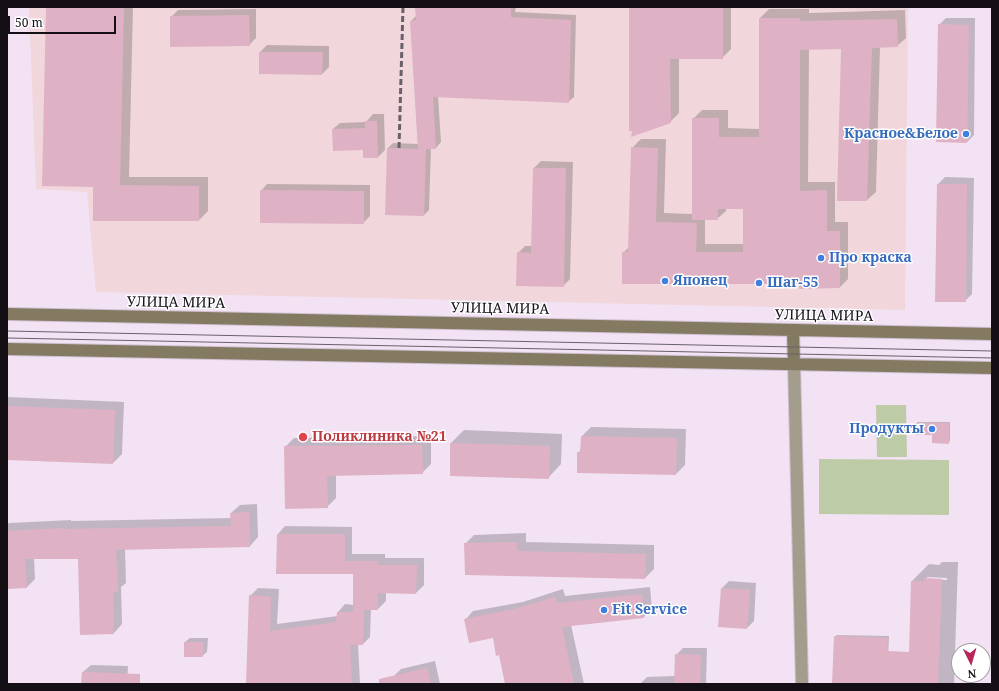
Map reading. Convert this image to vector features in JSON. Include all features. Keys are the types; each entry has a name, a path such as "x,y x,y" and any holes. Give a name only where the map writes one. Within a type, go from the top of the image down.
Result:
{"street":[{"name":"УЛИЦА МИРА","path":"7,314 992,334"},
{"path":"793,330 802,684"},
{"path":"7,349 992,368"}],"shaded area":[{"path":"29,7 908,7 905,310 96,292 87,192 36,189"}],"green space":[{"path":"876,405 906,405 907,457 877,457"},
{"path":"819,459 949,460 949,515 819,514"}],"building":[{"path":"46,7 124,7 120,185 199,186 199,221 93,221 93,187 42,186"},
{"path":"415,7 511,7 511,17 571,20 569,103 433,97 436,149 426,149 424,216 385,215 387,148 418,149 410,21 416,20"},
{"path":"629,7 723,7 723,59 670,59 671,123 631,137 632,131 629,131"},
{"path":"249,15 250,46 170,47 170,16"},
{"path":"759,18 800,18 800,21 897,19 898,47 872,48 867,201 837,201 841,49 800,50 800,191 827,190 827,231 840,231 840,288 799,289 799,284 622,284 622,252 628,252 631,147 658,148 656,222 697,223 696,252 743,252 743,209 718,209 718,220 692,220 692,118 719,118 719,137 759,137"},
{"path":"938,24 969,25 967,143 936,142"},
{"path":"259,52 323,52 322,75 259,74"},
{"path":"365,121 377,121 378,158 363,158 363,150 333,151 332,129 365,128"},
{"path":"533,168 566,168 564,287 516,286 517,252 531,253"},
{"path":"937,184 967,184 966,302 935,302"},
{"path":"260,190 364,191 364,224 260,223"},
{"path":"7,406 115,410 113,464 7,460"},
{"name":"Продукты","path":"915,423 949,423 949,444 932,443 932,435 915,435"},
{"path":"581,436 677,438 676,475 577,473 577,452 580,453"},
{"path":"450,443 550,446 549,479 450,476"},
{"path":"422,445 423,474 327,476 328,508 285,509 284,446"},
{"path":"249,512 250,547 116,550 118,592 113,592 114,634 80,635 78,559 25,559 27,588 7,589 7,531 63,528 231,526 230,513"},
{"path":"277,534 345,534 345,561 378,561 378,565 417,565 416,594 378,593 378,610 364,610 363,645 350,645 352,684 246,684 249,595 271,597 270,631 336,622 337,612 353,612 353,574 276,574"},
{"path":"517,542 517,551 646,554 645,579 465,575 464,543"},
{"path":"924,578 942,579 938,684 832,684 834,636 888,638 887,651 909,652 911,581 924,581"},
{"path":"721,588 750,590 747,629 718,627"},
{"path":"642,594 644,618 562,627 574,684 505,684 499,655 496,656 493,638 469,643 464,619 514,609 555,597 557,603"},
{"path":"184,642 204,642 203,657 184,657"},
{"path":"675,654 701,655 700,684 674,684"},
{"path":"427,668 431,684 379,684 379,679"},
{"path":"82,672 140,674 140,684 81,684"}],"tram line":[{"path":"7,331 992,351"},
{"path":"7,338 992,358"}],"railway":[{"path":"399,148 403,7"}],"place":[{"name":"Красное&Белое","path":"966,134"},
{"name":"Про краска","path":"821,258"},
{"name":"Японец","path":"665,281"},
{"name":"Шаг-55","path":"759,283"},
{"name":"Продукты","path":"932,429"},
{"name":"Поликлиника №21","path":"303,437"},
{"name":"Fit Service","path":"604,610"}]}
